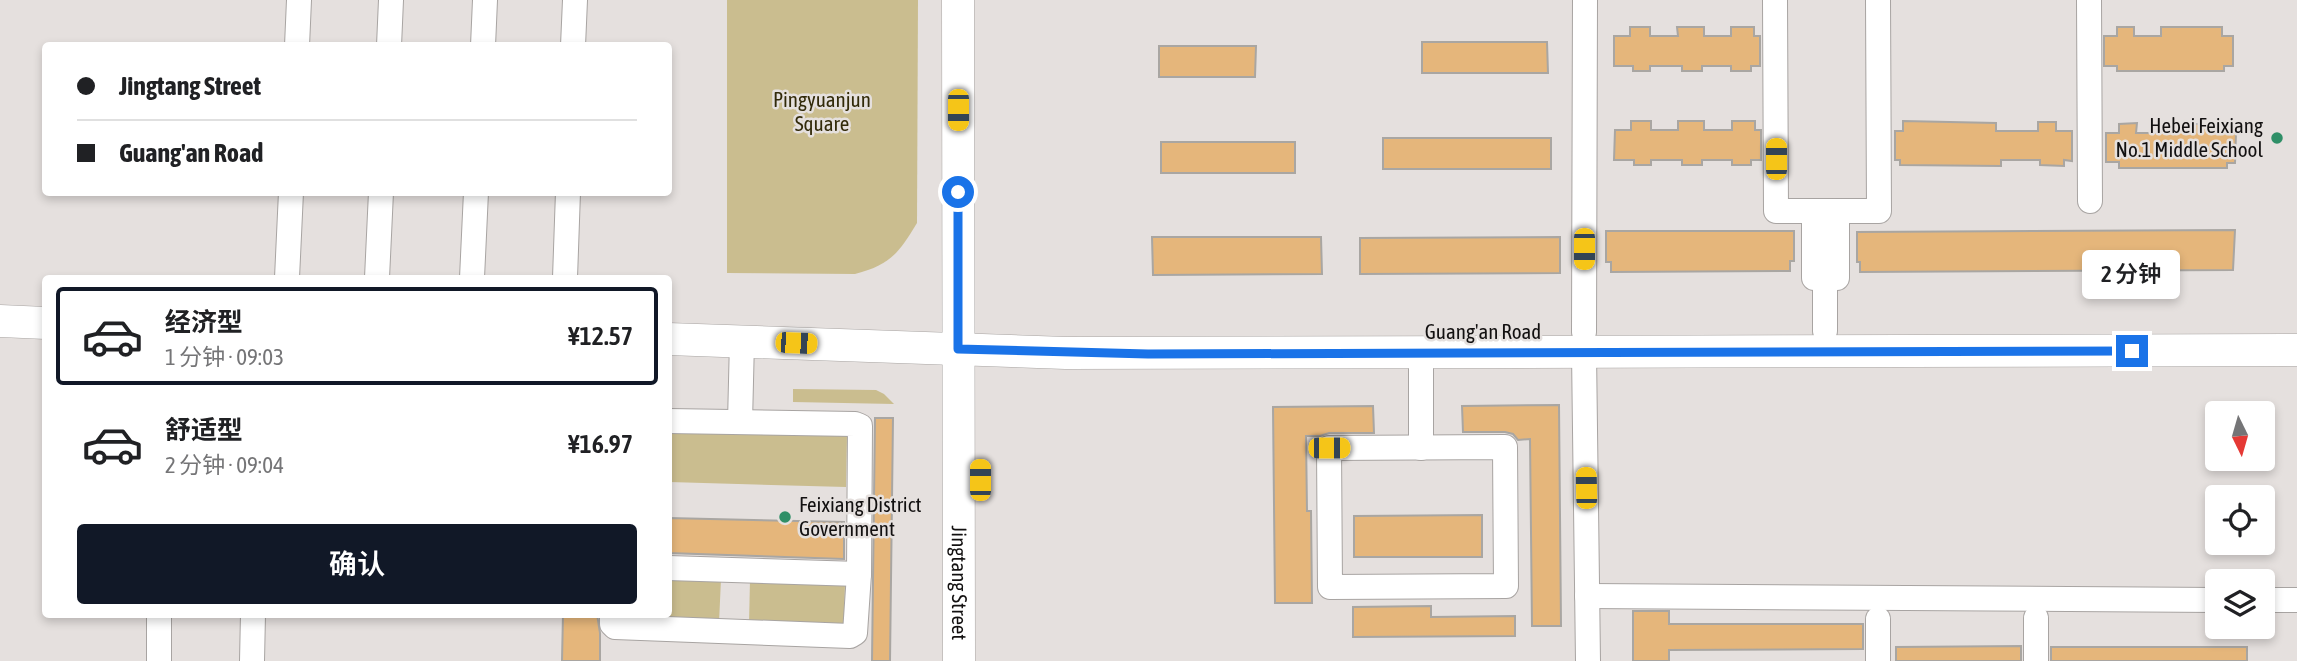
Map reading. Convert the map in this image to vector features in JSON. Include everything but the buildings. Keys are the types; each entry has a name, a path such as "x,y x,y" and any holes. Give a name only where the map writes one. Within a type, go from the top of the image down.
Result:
{"main road":[{"name":"Jingtang Street","path":"958,0 980,661"},
{"name":"Jingtang Street","path":"960,661 978,0"},
{"path":"0,301 42,302"},
{"name":"Guang'an Road","path":"672,318 969,339 1080,354 1421,353 1584,342 1825,331 2297,329"},
{"path":"0,321 42,323"},
{"name":"Guang'an Road","path":"672,340 969,339 1067,332 1584,342 2297,350"}],"street":[{"path":"298,42 299,0"},
{"path":"389,42 391,0"},
{"path":"483,42 485,0"},
{"path":"573,42 575,0"},
{"path":"1585,0 1584,342 1588,661"},
{"path":"1775,0 1776,211 1879,211 1878,0"},
{"path":"2089,0 2090,201"},
{"path":"287,275 291,196"},
{"path":"377,275 381,196"},
{"path":"471,275 476,196"},
{"path":"565,275 568,196"},
{"path":"1825,211 1837,278 1825,278 1825,331"},
{"path":"740,422 742,341"},
{"path":"1421,353 1421,448"},
{"path":"612,618 612,624 615,626 850,636 855,633 859,574 860,426 672,421"},
{"path":"1506,447 1506,586 1330,587 1329,448 1421,448 1506,447"},
{"path":"672,568 859,574"},
{"path":"1587,596 2205,600"},
{"path":"2275,600 2297,600"},
{"path":"159,618 159,661"},
{"path":"253,618 253,661"},
{"path":"2036,618 2036,661"},
{"path":"1878,619 1878,661"}],"green space":[{"name":"Pingyuanjun Square","path":"727,0 918,0 917,223 899,250 885,262 855,274 727,273"},
{"path":"793,389 876,390 894,404 793,402"},
{"path":"672,431 847,435 846,487 672,482"},
{"path":"672,578 721,579 719,623 623,620 672,618"},
{"path":"750,580 845,583 844,627 749,624"}],"place":[{"name":"Hebei Feixiang No.1 Middle School","path":"2277,138"},
{"name":"Feixiang District Government","path":"785,517"}],"route":[{"path":"958,192 958,349 1148,354 2132,351"}]}
